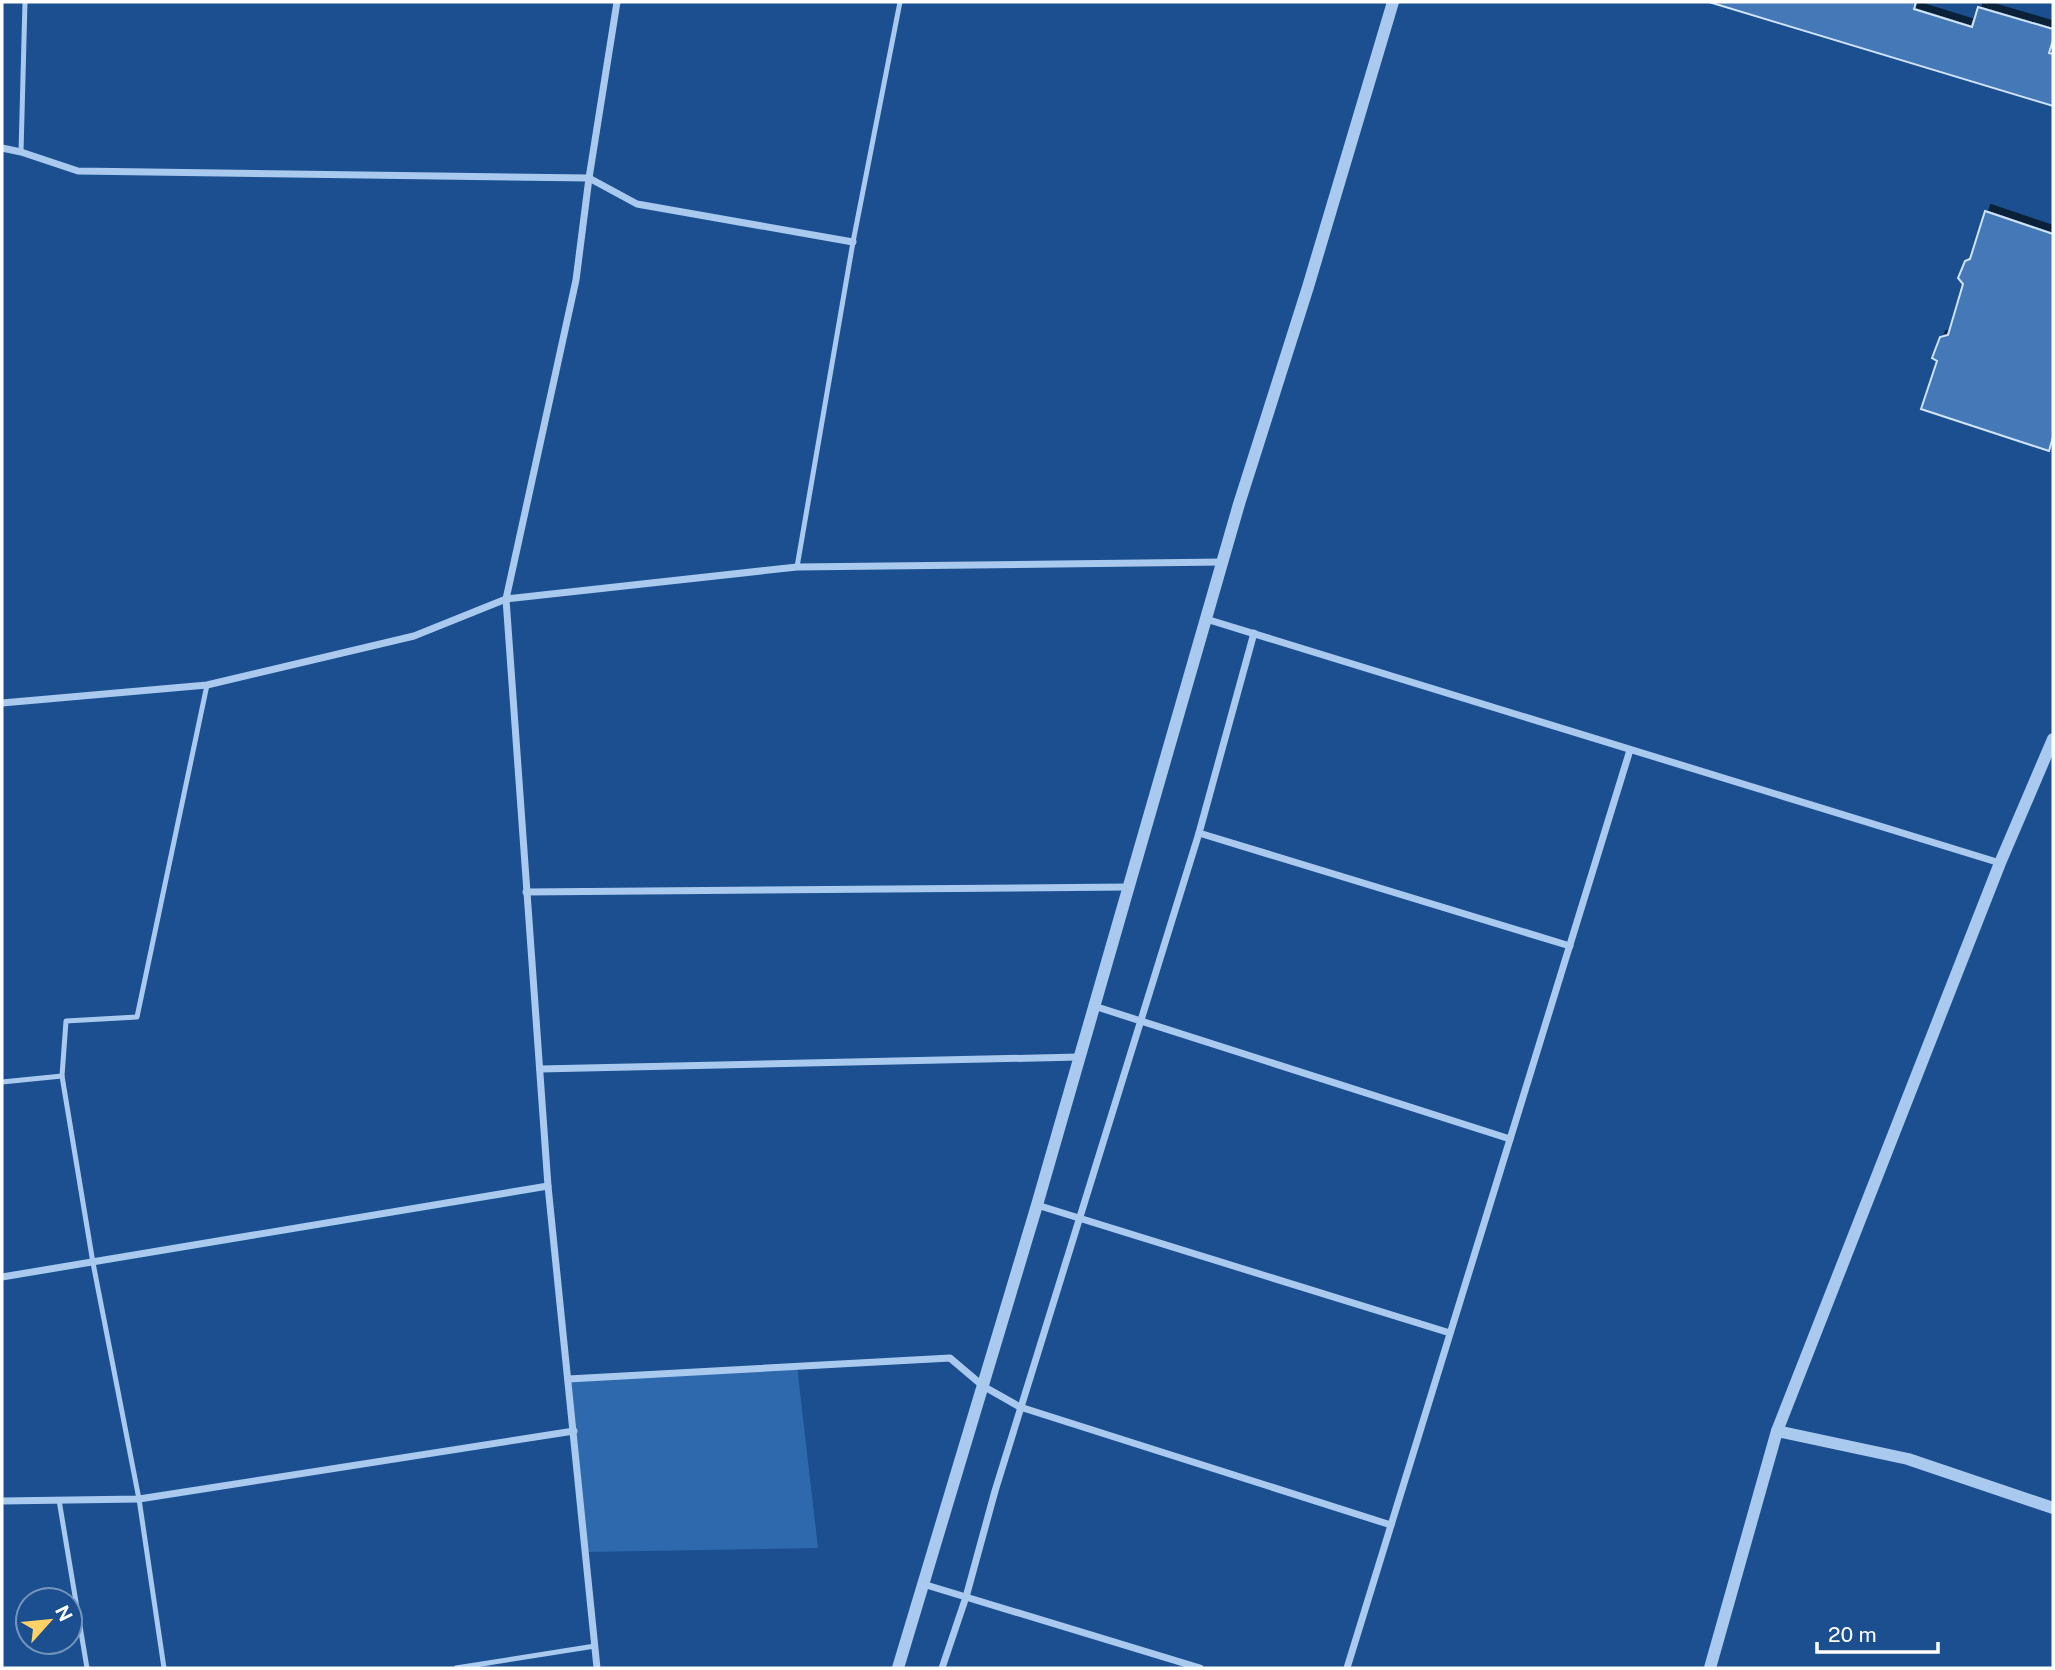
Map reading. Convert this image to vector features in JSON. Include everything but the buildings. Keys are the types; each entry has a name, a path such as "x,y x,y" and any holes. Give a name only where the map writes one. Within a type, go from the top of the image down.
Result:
{"street":[{"path":"597,1668 548,1186 506,599 576,280 617,2"},
{"path":"898,1668 1037,1205 1206,619 1393,2"},
{"path":"2,148 78,172 589,178 637,204 852,242"},
{"path":"2,703 207,685 414,636 506,599 797,567 1223,562"},
{"path":"1206,619 2000,863"},
{"path":"942,1668 966,1597 1020,1407 1199,833 1254,633"},
{"path":"1710,1668 1777,1431 2000,863 2053,738"},
{"path":"1347,1668 1630,750"},
{"path":"1199,833 1570,946"},
{"path":"526,892 1129,887"},
{"path":"1094,1006 1510,1139"},
{"path":"540,1069 1079,1057"},
{"path":"2,1277 548,1186"},
{"path":"1037,1205 1450,1333"},
{"path":"568,1379 950,1358 983,1386 1020,1407 1391,1525"},
{"path":"2,1501 139,1499 574,1431"},
{"path":"1777,1431 1908,1460 2053,1508"},
{"path":"923,1584 1200,1668"}],"lane":[{"path":"21,152 26,2"},
{"path":"797,567 852,242 900,2"},
{"path":"164,1668 139,1499 93,1263 62,1076 66,1021 137,1017 207,685"},
{"path":"2,1083 62,1076"},
{"path":"59,1500 87,1668"},
{"path":"456,1668 595,1646"}],"shaded area":[{"path":"797,1366 818,1548 586,1552 568,1379"}]}
